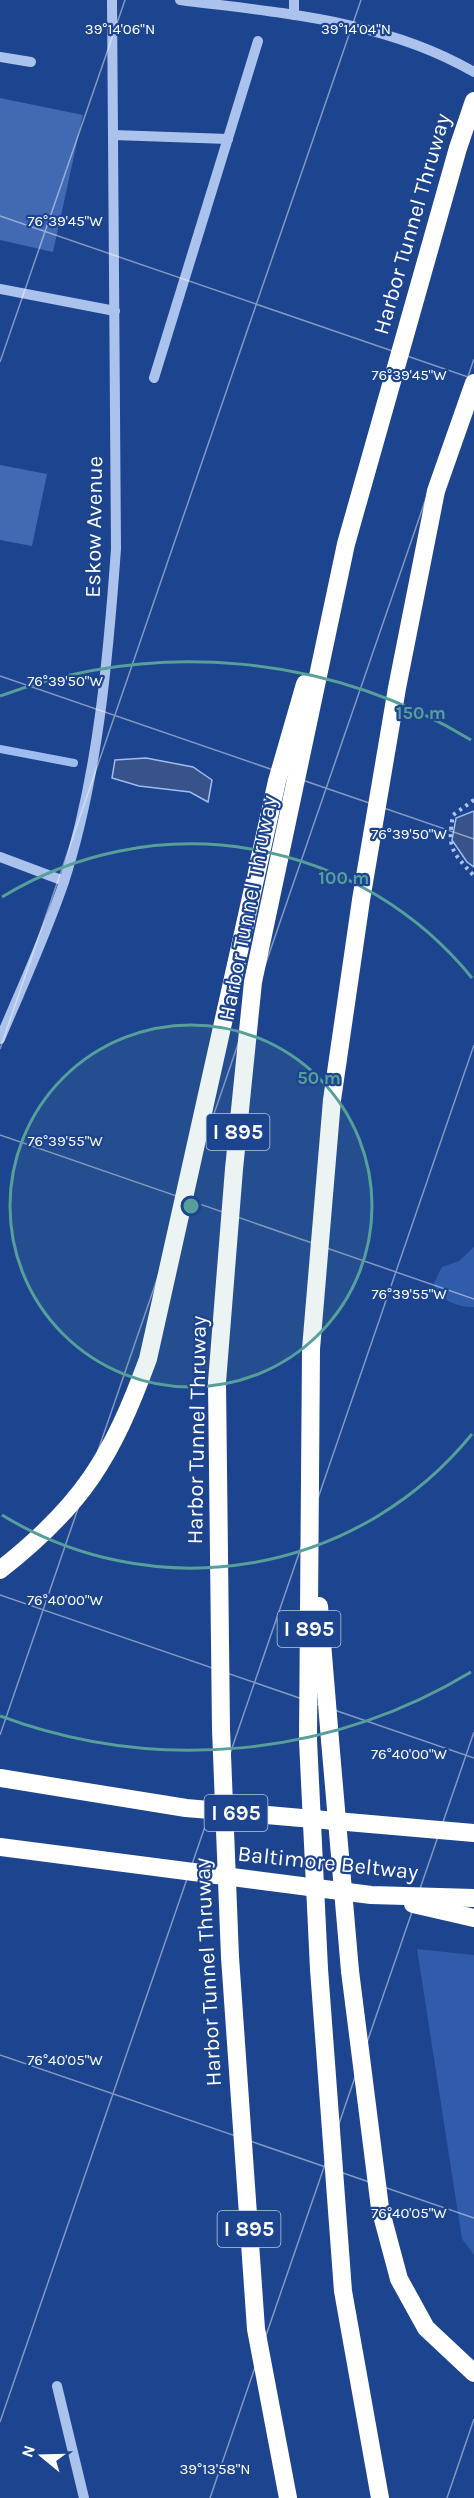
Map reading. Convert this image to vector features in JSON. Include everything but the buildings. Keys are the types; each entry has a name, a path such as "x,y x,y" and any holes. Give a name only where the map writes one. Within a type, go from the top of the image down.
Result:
{"highway":[{"name":"Harbor Tunnel Thruway","path":"288,2498 256,2329 230,1957 221,1729 218,1382 234,1168 253,982 346,544 458,148 474,100"},
{"name":"I 895","path":"380,2498 343,2291 319,1969 308,1740 311,1348 332,1100 361,900 399,676 436,491 474,383"},
{"path":"0,1570 39,1539 75,1502 87,1485 105,1458 128,1413 148,1359 278,781 346,544"},
{"path":"310,1518 350,1971 380,2208 399,2279 426,2328 474,2373"},
{"name":"Baltimore Beltway","path":"0,1778 186,1808 474,1833"},
{"name":"Baltimore Beltway","path":"0,1847 371,1895 474,1898"},
{"path":"0,1854 45,1854"},
{"path":"371,1895 474,1918"}],"street":[{"name":"Eskow Avenue","path":"0,1038 64,881 86,790 111,624 116,549 112,0"},
{"path":"180,0 294,15 384,32 434,51 474,72"},
{"path":"294,0 294,15"},
{"path":"154,378 258,41"},
{"path":"0,57 31,62"},
{"path":"113,135 228,139"},
{"path":"0,289 115,311"},
{"path":"0,857 64,881"},
{"path":"57,2386 84,2498"}],"path":[{"path":"474,800 453,815 448,839 459,860 474,876"}],"shaded area":[{"path":"146,758 193,767 212,780 208,802 190,792 139,786 112,778 115,760"},
{"path":"474,811 474,867 467,862 452,840 456,818"},
{"path":"474,1247 474,1307 468,1307 444,1298 439,1294 434,1283 442,1267 459,1261"},
{"path":"417,1949 474,1955 474,2255 462,2239"}],"waterway":[{"path":"0,749 74,763"}]}
